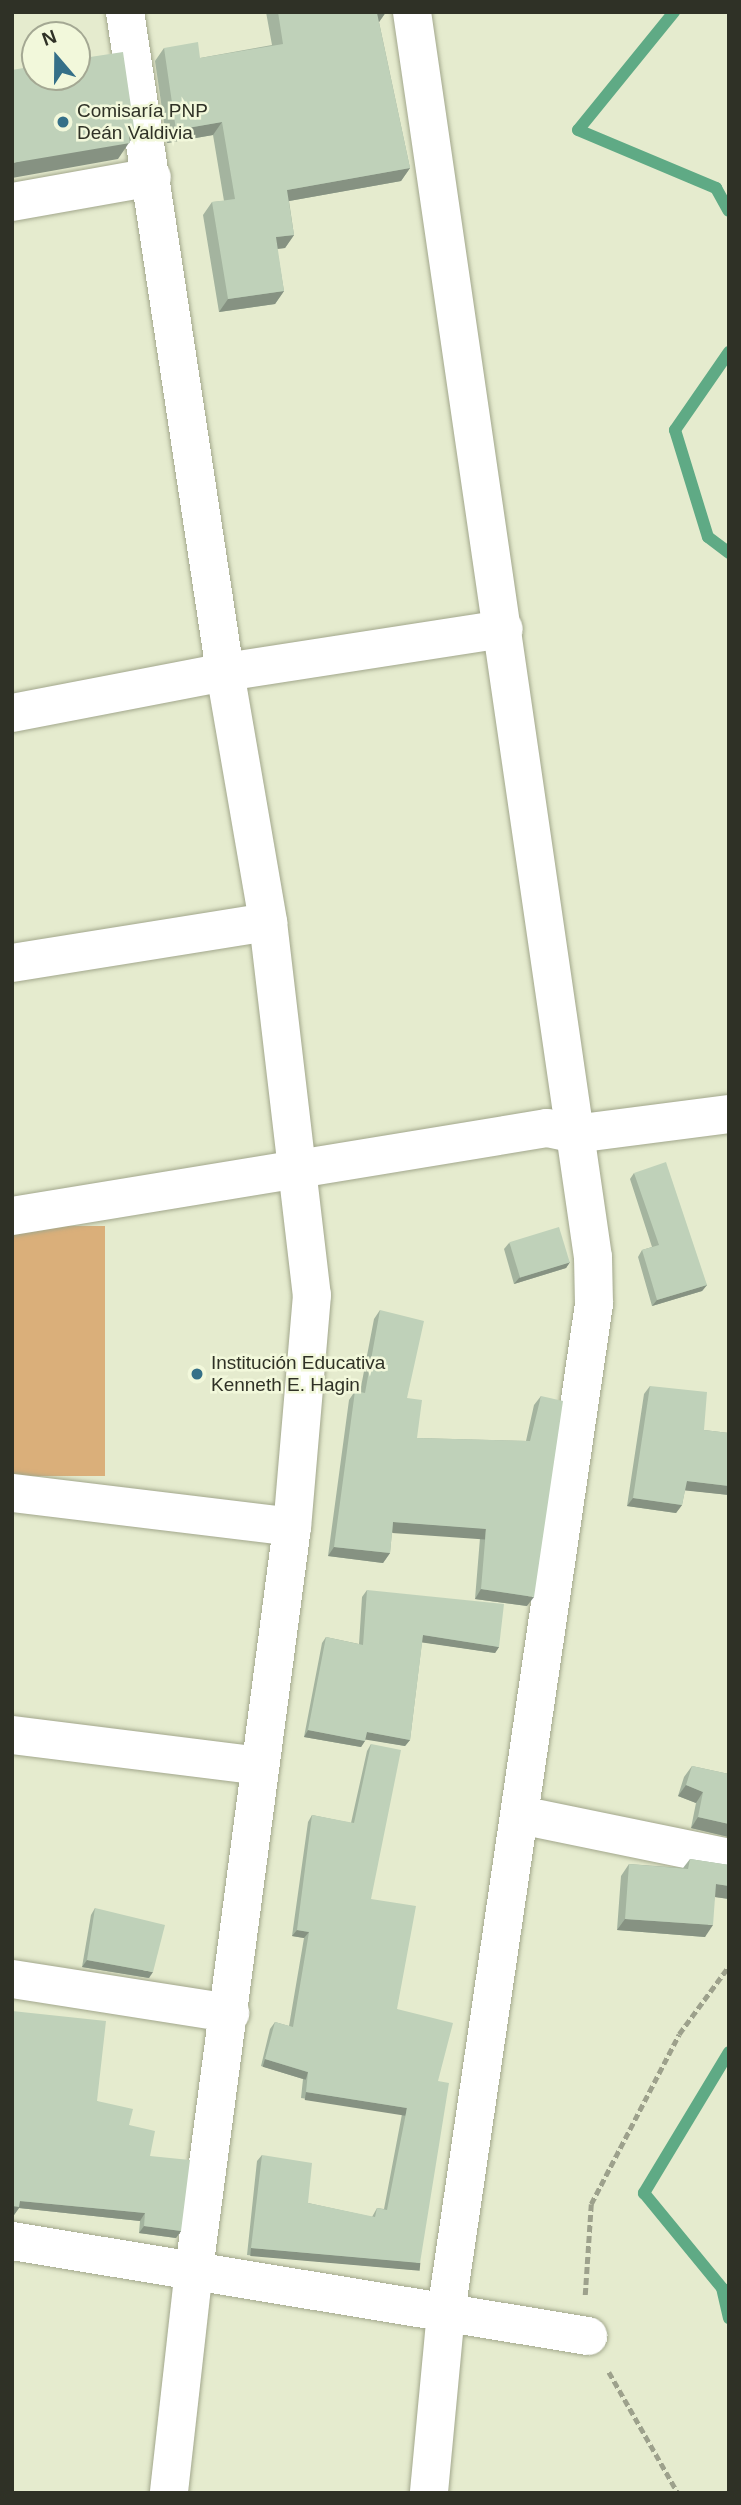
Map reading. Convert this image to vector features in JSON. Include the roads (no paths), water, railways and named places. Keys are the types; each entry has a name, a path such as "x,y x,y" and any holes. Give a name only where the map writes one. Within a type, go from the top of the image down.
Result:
{"street":[{"path":"125,12 225,672 268,922 300,1169 312,1295 292,1527 230,2014 194,2269 169,2493"},
{"path":"412,12 504,629 593,1257 594,1304 446,2312 429,2493"},
{"path":"12,202 152,177"},
{"path":"12,713 225,672 504,629"},
{"path":"12,963 268,922"},
{"path":"12,1216 547,1128 575,1134 729,1114"},
{"path":"12,1493 292,1527"},
{"path":"12,1735 260,1766"},
{"path":"520,1815 729,1858"},
{"path":"12,1979 230,2014"},
{"path":"12,2241 588,2336"}],"waterway":[{"path":"674,12 578,130 716,188 729,211"},
{"path":"729,352 675,430 708,537 729,553"},
{"path":"729,2052 644,2193 722,2288 729,2318"}],"place":[{"name":"Comisaría PNP Deán Valdivia","path":"63,122"},
{"name":"Institución Educativa Kenneth E. Hagin","path":"197,1374"}]}
